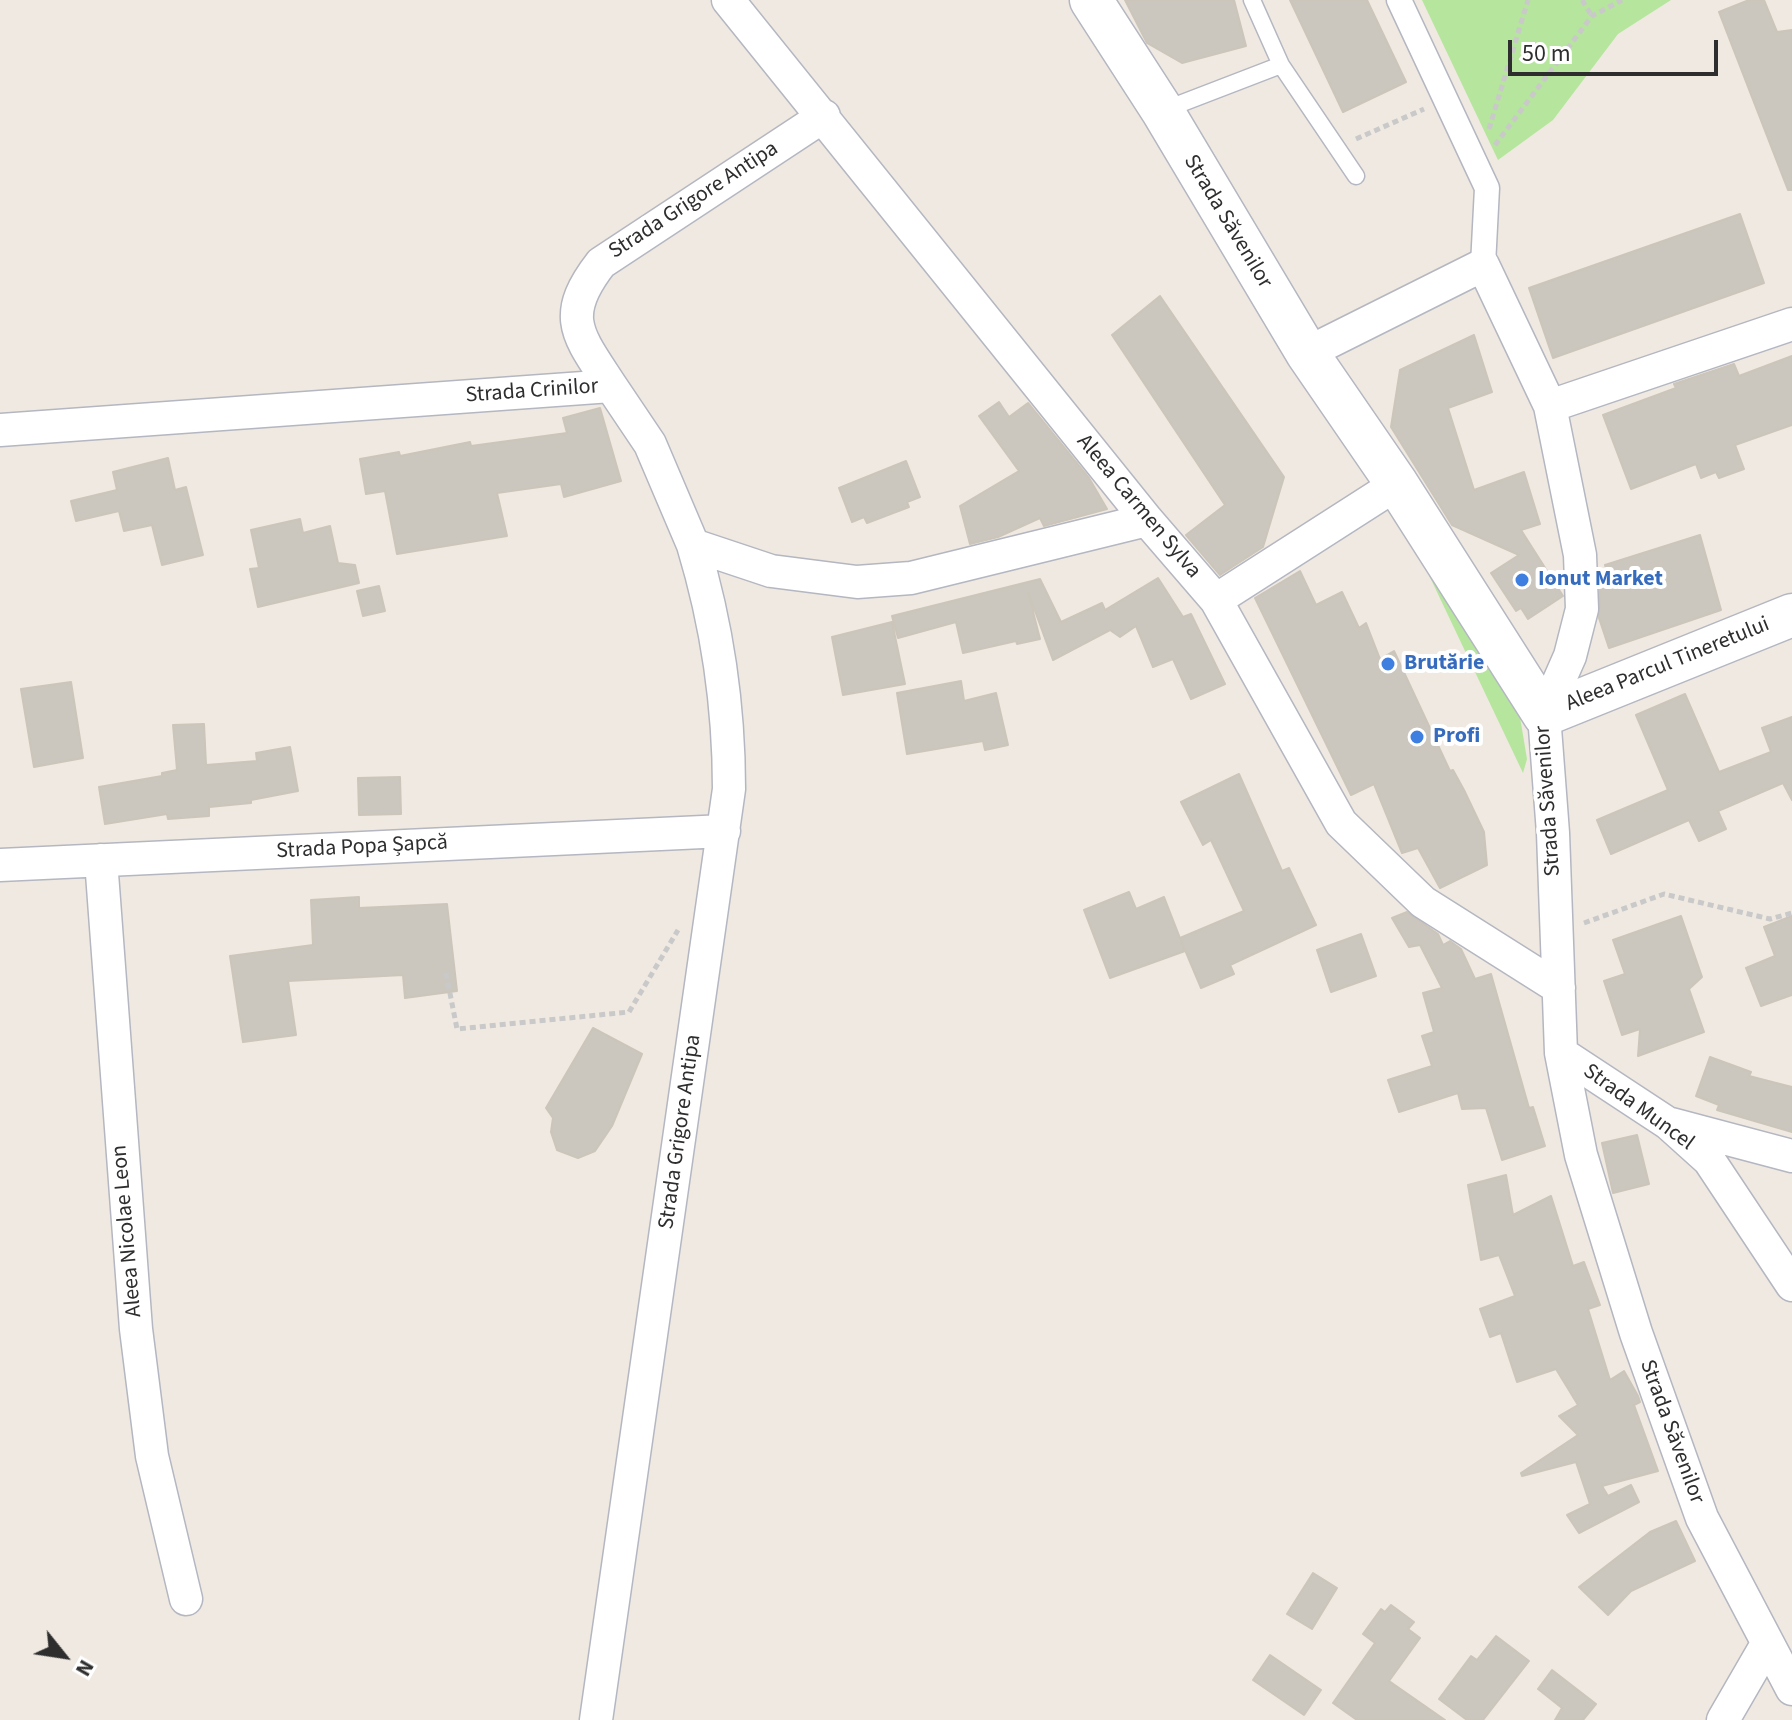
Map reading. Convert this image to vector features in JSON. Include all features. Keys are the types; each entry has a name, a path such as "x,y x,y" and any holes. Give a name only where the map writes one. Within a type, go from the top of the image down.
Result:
{"street":[{"name":"Aleea Carmen Sylva","path":"728,0 1147,520 1216,600 1341,823 1423,902 1559,988"},
{"name":"Strada Săvenilor","path":"1091,0 1162,110 1307,353 1397,484 1544,715 1561,1053 1581,1155 1636,1333 1702,1518 1792,1689"},
{"path":"1399,0 1487,188 1483,265 1550,406 1580,555 1582,609 1570,656 1544,715"},
{"name":"Strada Grigore Antipa","path":"611,386 577,333 576,310 582,287 601,263 824,116"},
{"path":"1307,353 1483,265"},
{"path":"1550,406 1792,324"},
{"name":"Strada Crinilor","path":"0,430 611,386 650,444 693,545"},
{"path":"1216,600 1397,484"},
{"path":"693,545 771,571 857,582 911,578 1147,520"},
{"name":"Strada Grigore Antipa","path":"596,1720 729,789 729,725 704,582 693,545"},
{"name":"Aleea Parcul Tineretului","path":"1544,715 1792,615"},
{"name":"Strada Popa Șapcă","path":"0,865 724,831"},
{"name":"Aleea Nicolae Leon","path":"101,860 136,1329 152,1456 186,1599"},
{"name":"Strada Muncel","path":"1561,1053 1669,1124 1709,1160 1788,1266"},
{"path":"1669,1124 1792,1156"},
{"path":"1723,1720 1767,1644"}],"lane":[{"path":"1252,0 1281,65 1356,176"},
{"path":"1162,110 1281,65"}],"path":[{"path":"1477,169 1528,0"},
{"path":"1582,0 1592,16"},
{"path":"1477,169 1592,16 1622,0"},
{"path":"1337,147 1444,100"},
{"path":"1557,933 1664,894 1770,919 1792,913"},
{"path":"446,973 457,1029 629,1012 683,922"}],"green space":[{"path":"1422,0 1671,0 1618,34 1553,120 1498,160"},
{"path":"1418,552 1517,699 1527,759 1523,773"}],"building":[{"path":"1125,0 1234,0 1246,46 1182,63 1147,43"},
{"path":"1290,0 1367,0 1406,82 1343,112"},
{"path":"1749,0 1764,0 1777,32 1792,30 1792,190 1788,190 1719,12"},
{"path":"1740,214 1764,283 1553,358 1529,288"},
{"path":"1160,296 1284,477 1263,547 1220,575 1186,535 1225,505 1112,335"},
{"path":"1474,335 1492,392 1448,408 1474,490 1524,472 1540,524 1521,530 1563,596 1528,619 1521,608 1516,611 1491,573 1519,555 1452,525 1391,427 1400,370"},
{"path":"1792,356 1792,425 1735,445 1744,469 1719,478 1716,472 1701,478 1696,464 1631,489 1603,415 1676,388 1674,384 1734,364 1739,376"},
{"path":"999,402 1009,417 1028,403 1089,478 1107,509 1044,526 1040,518 998,537 970,544 960,506 1019,471 979,416"},
{"path":"600,408 621,481 564,497 561,484 497,493 507,536 397,554 385,491 366,494 360,459 399,452 400,456 470,442 471,446 567,433 563,418"},
{"path":"168,458 175,490 186,487 203,555 162,565 152,525 124,531 119,511 76,521 71,501 117,490 113,472"},
{"path":"906,461 920,497 907,502 909,507 867,523 864,517 852,522 839,488"},
{"path":"300,519 303,533 330,526 338,563 355,565 359,583 258,607 250,569 259,568 251,530"},
{"path":"1700,535 1721,610 1609,648 1599,618 1600,576 1607,573 1605,565"},
{"path":"1300,571 1316,605 1342,592 1359,628 1366,623 1380,659 1394,651 1450,771 1453,770 1484,832 1487,865 1440,888 1418,848 1402,853 1374,784 1351,795 1255,598"},
{"path":"1158,578 1183,617 1191,614 1225,684 1191,699 1173,659 1153,667 1136,626 1120,637 1110,630 1053,660 1028,592 1040,639 1017,644 1016,641 963,653 956,622 898,638 892,616 1040,579 1061,622 1102,603 1105,610"},
{"path":"379,586 385,611 363,616 357,591"},
{"path":"892,622 905,684 843,695 832,637"},
{"path":"961,681 964,701 996,693 1008,745 985,750 983,741 907,754 897,693"},
{"path":"71,682 83,758 34,767 21,689"},
{"path":"1685,694 1719,772 1771,752 1762,728 1792,717 1792,800 1783,783 1718,811 1726,829 1699,841 1689,820 1611,854 1597,820 1668,790 1636,715"},
{"path":"204,724 206,765 257,761 256,753 290,747 298,791 251,800 251,803 209,807 209,816 168,819 167,814 105,824 99,787 162,776 162,773 177,770 173,725"},
{"path":"1239,774 1282,871 1289,868 1316,925 1230,965 1234,974 1201,988 1180,938 1244,911 1211,840 1203,845 1181,802"},
{"path":"400,777 401,814 359,815 358,778"},
{"path":"1129,892 1136,909 1164,897 1185,951 1110,978 1084,910"},
{"path":"359,897 359,908 447,904 457,991 405,998 403,975 288,981 296,1035 243,1042 230,956 313,945 311,900"},
{"path":"1407,912 1438,934 1443,945 1450,941 1461,949 1475,979 1491,974 1529,1108 1533,1107 1545,1146 1502,1160 1486,1108 1462,1109 1458,1093 1399,1112 1388,1080 1432,1066 1422,1036 1434,1032 1423,993 1442,988 1420,945 1409,947 1392,918"},
{"path":"1681,916 1702,977 1689,989 1704,1032 1638,1056 1640,1029 1622,1035 1604,981 1625,974 1613,940"},
{"path":"1792,916 1792,995 1761,1006 1746,968 1775,956 1764,927"},
{"path":"1361,934 1376,976 1331,992 1317,950"},
{"path":"593,1028 642,1054 612,1126 595,1151 578,1158 557,1150 551,1132 553,1118 546,1108"},
{"path":"1710,1057 1751,1072 1749,1076 1792,1087 1792,1132 1717,1110 1719,1105 1696,1096"},
{"path":"1637,1135 1649,1184 1613,1193 1602,1143"},
{"path":"1506,1175 1513,1215 1551,1196 1573,1266 1584,1262 1600,1305 1588,1309 1610,1380 1624,1371 1638,1396 1640,1402 1634,1405 1658,1471 1602,1486 1608,1496 1631,1485 1639,1502 1579,1533 1567,1515 1590,1504 1576,1462 1522,1476 1521,1473 1578,1435 1559,1416 1578,1405 1556,1369 1517,1382 1501,1333 1490,1337 1480,1309 1515,1296 1499,1255 1481,1260 1468,1185"},
{"path":"1676,1521 1695,1561 1631,1591 1608,1615 1579,1587 1650,1532"},
{"path":"1313,1573 1337,1588 1312,1629 1287,1614"},
{"path":"1391,1605 1414,1622 1408,1629 1420,1638 1389,1681 1445,1720 1357,1720 1333,1703 1375,1643 1363,1634 1381,1609 1385,1612"},
{"path":"1496,1636 1529,1661 1483,1720 1467,1720 1439,1699 1471,1656 1477,1660"},
{"path":"1270,1655 1321,1690 1304,1715 1253,1680"},
{"path":"1552,1670 1596,1704 1583,1720 1555,1720 1562,1708 1538,1689"}],"place":[{"name":"Ionut Market","path":"1522,580"},
{"name":"Brutărie","path":"1388,664"},
{"name":"Profi","path":"1417,737"}]}
